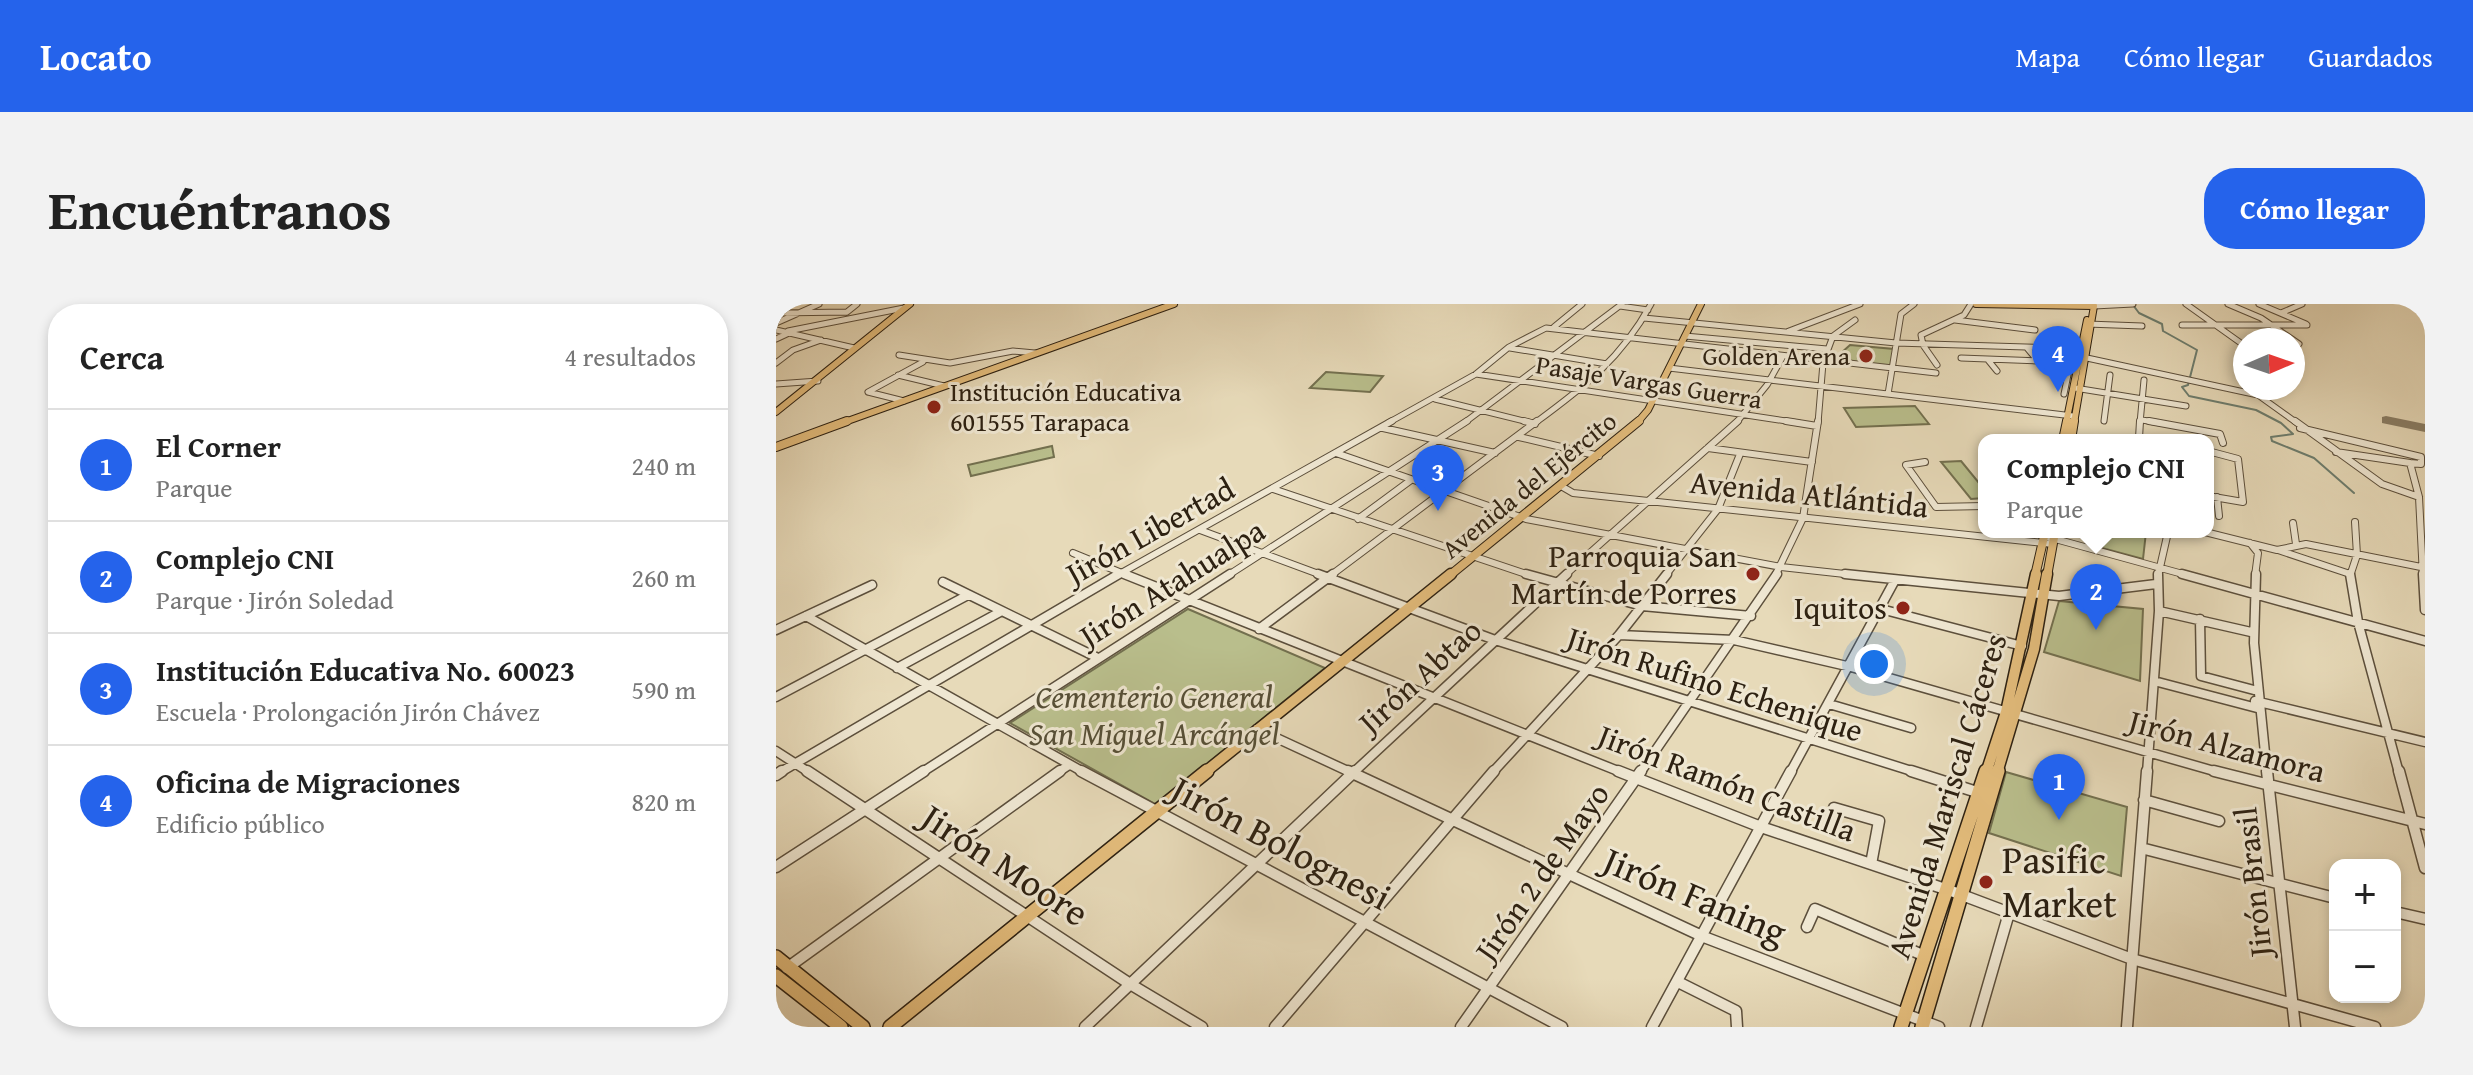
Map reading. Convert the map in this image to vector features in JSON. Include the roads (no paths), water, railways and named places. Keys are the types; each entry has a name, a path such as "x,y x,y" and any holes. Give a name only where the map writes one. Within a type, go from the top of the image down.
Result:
{"main road":[{"path":"776,447 1174,304"},
{"name":"Avenida del Ejército","path":"1030,916 1643,423 1701,304"},
{"path":"1974,304 2092,306 2084,362 2065,434"},
{"path":"776,414 907,306"},
{"path":"2071,434 2072,416"},
{"name":"Avenida Mariscal Cáceres","path":"1923,1024 1962,896 1986,796 2034,649 2038,595 2049,538"},
{"name":"Avenida Mariscal Cáceres","path":"2011,713 2022,646 2038,595"},
{"name":"Avenida Mariscal Cáceres","path":"1901,1027 1948,890 1986,796"},
{"path":"890,1027 1030,916"},
{"path":"897,1027 1030,916"},
{"path":"776,957 779,974 841,1027"},
{"path":"779,974 863,1027"}],"street":[{"path":"776,323 819,304"},
{"path":"776,339 850,315 857,304"},
{"name":"Jirón Libertad","path":"776,775 1121,573 1476,374 1509,347 1563,321 1582,304"},
{"path":"1787,331 1860,304"},
{"path":"1888,394 1901,314 1914,304"},
{"path":"1937,365 1923,345 1923,332 1964,315 1974,304"},
{"path":"2092,306 2133,304"},
{"path":"2186,304 2233,337"},
{"path":"2228,304 2276,328"},
{"path":"2182,325 2307,325 2259,304"},
{"path":"2281,313 2301,304"},
{"path":"1259,629 1579,391 1633,337 1650,307 1621,305"},
{"name":"Jirón Atahualpa","path":"776,867 1485,410 1621,305"},
{"path":"789,318 850,315 907,306"},
{"path":"776,313 850,315"},
{"path":"1644,318 1923,345 2085,349"},
{"name":"Jirón 2 de Mayo","path":"1461,1027 1751,616 1781,567 1803,518 1827,349 1833,336 1855,320"},
{"path":"1950,320 2035,330"},
{"path":"2090,324 2142,326"},
{"path":"1550,328 1684,342 1827,349"},
{"path":"776,330 854,348"},
{"path":"776,363 790,352 822,339"},
{"path":"1684,342 1782,358 1936,373"},
{"path":"1509,347 1607,364"},
{"path":"1961,358 2038,361 2027,348"},
{"path":"899,355 923,362 961,362 1017,350 1035,353"},
{"path":"2064,394 2073,351"},
{"name":"Jirón Abtao","path":"1085,1027 1430,697 1645,501 1744,416 1771,383 1782,358"},
{"path":"1988,360 1997,371"},
{"path":"904,401 868,392 923,362"},
{"path":"2084,362 2233,390"},
{"path":"1670,369 2072,416"},
{"name":"Pasaje Vargas Guerra","path":"1476,374 1817,426"},
{"path":"897,375 944,386"},
{"path":"2104,421 2110,375"},
{"path":"2140,434 2144,380"},
{"path":"776,384 816,381"},
{"path":"2078,388 2186,406"},
{"path":"1434,398 1535,424"},
{"path":"2264,400 2382,484 2419,497"},
{"path":"2142,420 2220,434 2223,443"},
{"path":"1382,428 1495,453"},
{"path":"2300,428 2419,456 2421,464 2336,452"},
{"path":"1519,437 1596,459"},
{"path":"1708,448 1812,462"},
{"path":"1336,453 1524,518 1781,567 2038,595 2156,584"},
{"path":"2214,453 2238,459 2243,502 2214,497"},
{"path":"1275,1027 1527,733 1619,635 1718,509 1740,454"},
{"path":"1925,462 1906,465 1936,507 1978,506"},
{"path":"2410,463 2419,497 2425,610"},
{"path":"1358,519 1411,480"},
{"name":"Avenida Atlántida","path":"1562,487 1573,493 1718,509 1978,532"},
{"path":"1273,489 1556,584 1642,606 1751,616"},
{"path":"2217,497 2219,516"},
{"path":"2355,522 2357,555 2350,574 2358,622 2420,823 2425,868"},
{"path":"2293,523 2296,544"},
{"name":"Jirón Rufino Echenique","path":"1200,530 1495,640 1986,796"},
{"path":"2214,535 2274,549 2350,574"},
{"name":"Avenida Atlántida","path":"2053,538 2425,641"},
{"path":"2127,1027 2159,611 2156,584 2167,538"},
{"path":"2274,549 2296,544 2421,567"},
{"name":"Jirón Brasil","path":"2254,546 2251,632 2255,699 2269,787 2295,1027"},
{"name":"Jirón Ramón Castilla","path":"1073,553 1343,664 1527,733 1761,827 1948,890 2132,959 2375,1027"},
{"path":"1652,1027 1704,937 1809,738 1851,667 1895,580"},
{"path":"943,582 1098,658"},
{"path":"776,630 872,585"},
{"path":"776,697 968,595"},
{"path":"1881,609 2022,646"},
{"path":"2159,611 2251,632"},
{"path":"897,668 1000,612"},
{"name":"Jirón Bolognesi","path":"806,616 996,726 1562,1027"},
{"path":"2200,619 2201,676 2255,699"},
{"name":"Jirón Alzamora","path":"1619,635 1734,640 1851,667 2269,787 2420,823"},
{"path":"2154,681 2255,699 2425,742"},
{"path":"1829,704 1911,728"},
{"name":"Jirón Faning","path":"1259,730 1704,937 1906,1013 1923,1024 1939,1027"},
{"name":"Jirón Moore","path":"776,751 1130,984 1202,1027"},
{"path":"779,974 1069,765"},
{"path":"2144,800 2219,821"},
{"path":"1834,808 1879,821 1871,864"},
{"path":"2141,848 2329,897"},
{"path":"1807,927 1815,909 1925,956"},
{"path":"1976,1027 2009,913"},
{"path":"2401,913 2425,919"},
{"path":"1678,982 1736,1011 1737,1027"}],"waterway":[{"path":"2133,305 2139,313 2162,324 2163,331 2197,350 2188,385 2182,387 2189,396 2256,410 2281,423 2293,434 2271,437 2272,441 2314,458 2354,493"}],"place":[{"name":"Golden Arena","path":"1866,356"},
{"name":"Oficina de Migraciones","path":"2058,392"},
{"name":"Institución Educativa 601555 Tarapaca","path":"934,407"},
{"name":"Institución Educativa No. 60023","path":"1438,511"},
{"name":"Parroquia San Martín de Porres","path":"1753,574"},
{"name":"Iquitos","path":"1903,608"},
{"name":"Complejo CNI","path":"2096,630"},
{"name":"El Corner","path":"2059,820"},
{"name":"Pasific Market","path":"1986,882"}],"park label":[{"name":"Cementerio General San Miguel Arcángel","path":"1154,716"}]}
